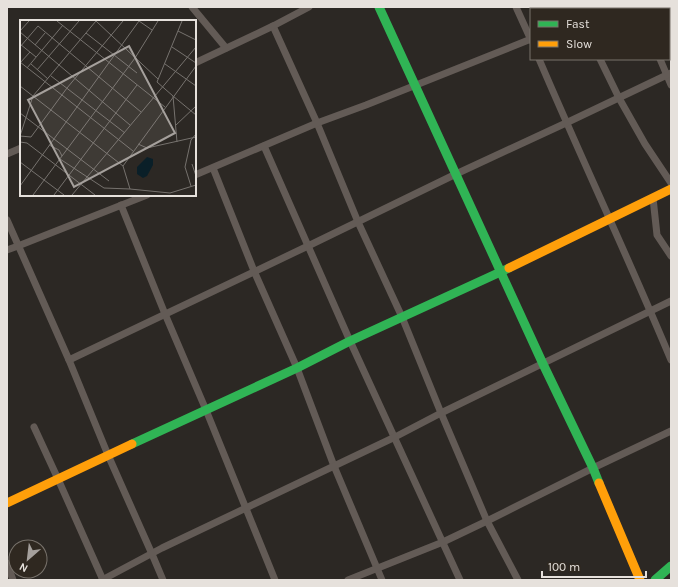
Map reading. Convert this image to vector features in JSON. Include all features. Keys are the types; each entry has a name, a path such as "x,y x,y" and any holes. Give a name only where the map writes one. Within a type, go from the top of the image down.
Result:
{"main road":[{"path":"379,7 416,85 500,272 593,468 640,580"},
{"path":"7,503 610,220 671,189"},
{"path":"655,580 671,566"}],"street":[{"path":"192,7 226,48"},
{"path":"196,63 309,7"},
{"path":"516,7 530,38"},
{"path":"273,26 317,123 358,222 402,317 487,521 518,580"},
{"path":"196,175 317,123 530,40"},
{"path":"539,60 671,360"},
{"path":"600,60 619,98 645,144 671,183"},
{"path":"661,60 669,74 671,85"},
{"path":"69,360 456,174 669,74"},
{"path":"264,146 350,341 460,580"},
{"path":"7,154 20,148"},
{"path":"213,168 254,271 297,368 334,466 382,580"},
{"path":"7,250 144,196"},
{"path":"653,198 657,235 671,256"},
{"path":"122,205 165,314 206,410 275,580"},
{"path":"7,220 69,360 108,455 163,580"},
{"path":"34,426 102,580 152,554 671,302"},
{"path":"348,580 443,542 671,431"},
{"path":"7,563 13,580"}],"traffic: fast":[{"path":"379,7 599,483"},
{"path":"132,444 509,268"},
{"path":"655,580 671,566"}],"traffic: slow":[{"path":"509,268 671,189"},
{"path":"7,503 132,444"},
{"path":"599,483 640,580"}]}
